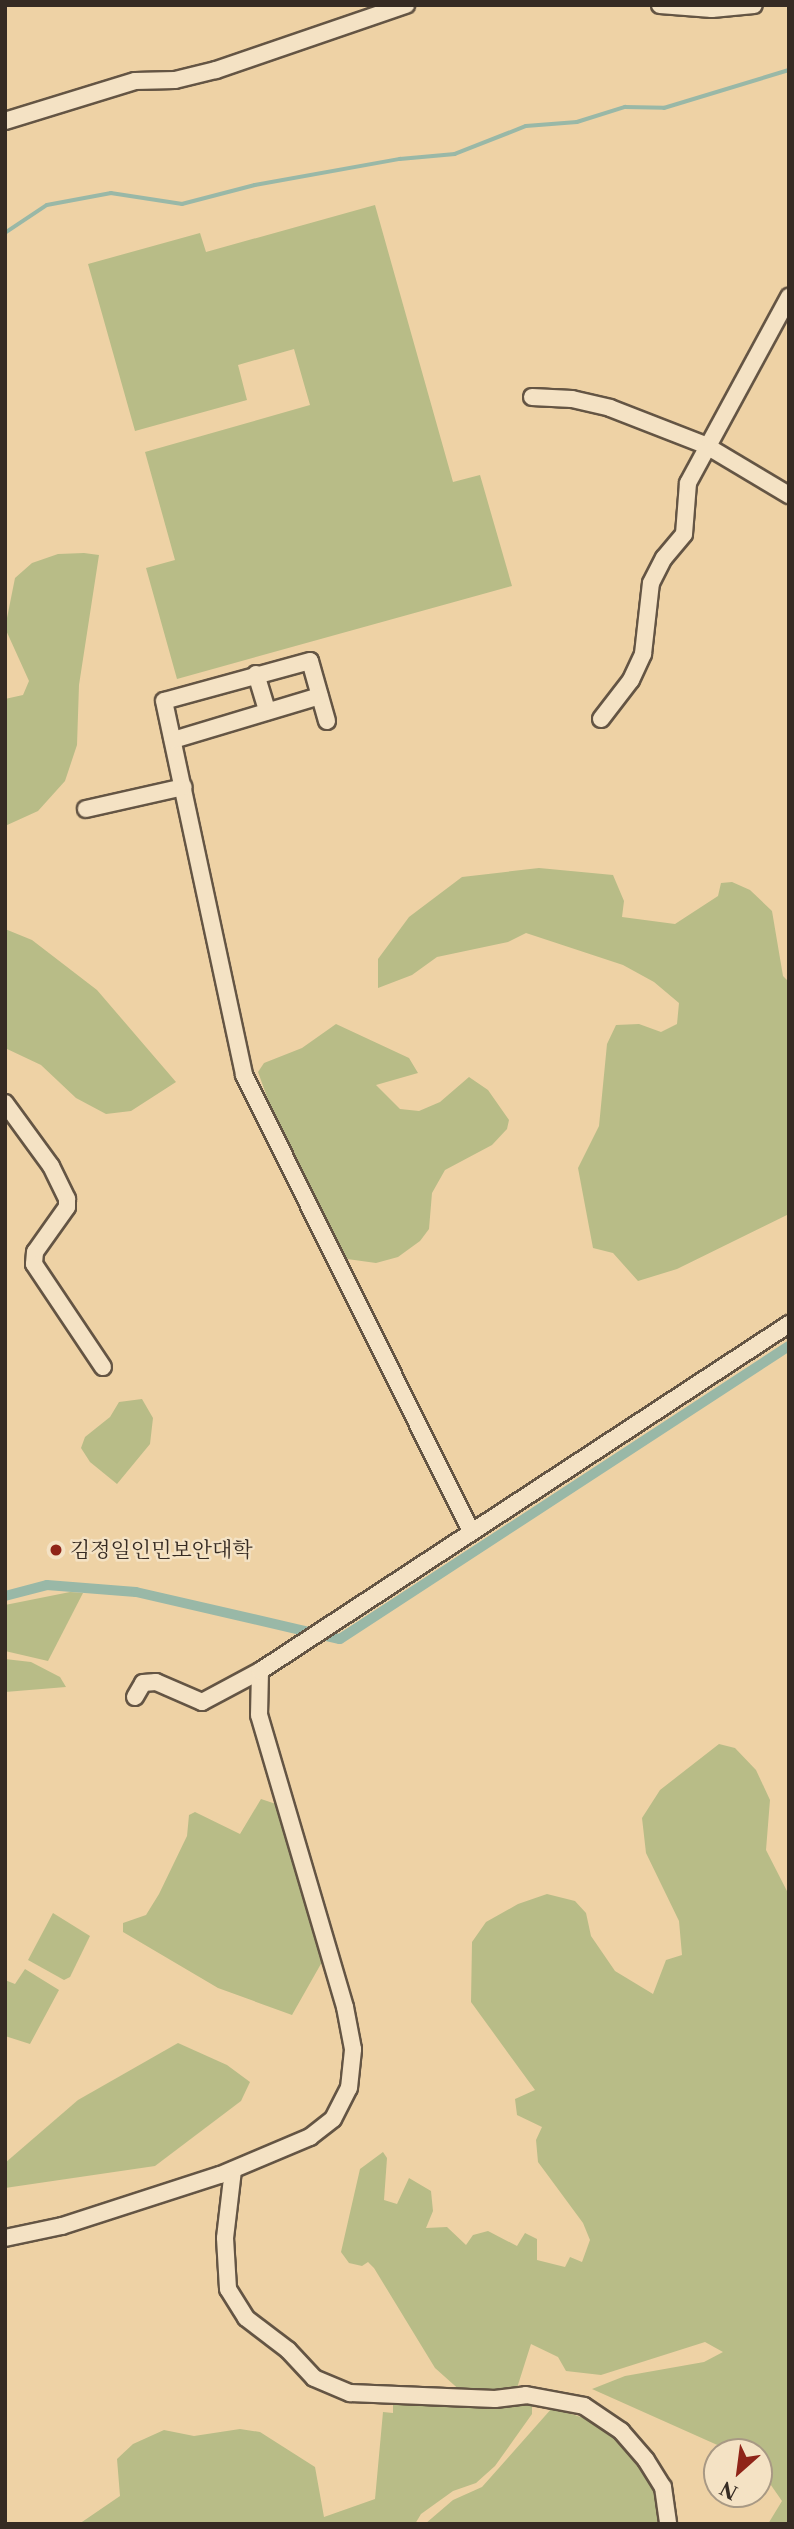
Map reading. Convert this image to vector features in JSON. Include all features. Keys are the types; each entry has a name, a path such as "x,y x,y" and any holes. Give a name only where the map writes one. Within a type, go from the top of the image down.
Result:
{"street":[{"path":"5,121 135,80 175,80 216,70 406,5"},
{"path":"660,5 712,9 754,5"},
{"path":"601,719 631,680 643,654 651,583 664,558 684,534 688,484 705,445 789,297"},
{"path":"533,397 572,399 610,408 705,445 789,495"},
{"path":"327,720 310,661 171,696 164,701 244,1076 471,1531"},
{"path":"256,674 267,711"},
{"path":"173,740 320,696"},
{"path":"86,809 184,787"},
{"path":"5,1103 51,1166 67,1199 62,1215 35,1252 34,1264 103,1367"},
{"path":"135,1697 143,1684 156,1682 202,1702 260,1671 789,1324"},
{"path":"5,2238 62,2225 233,2170 310,2137 333,2119 349,2088 354,2049 259,1715 260,1671"},
{"path":"233,2170 225,2238 228,2289 246,2318 288,2350 314,2378 350,2393 495,2399 526,2395 584,2406 621,2431 646,2460 663,2487 668,2524"}],"green space":[{"path":"375,205 453,482 480,475 512,586 177,679 146,568 175,560 145,452 310,405 294,349 238,365 247,400 135,431 88,264 200,233 206,252"},
{"path":"58,554 99,555 79,685 77,745 65,781 38,811 5,826 5,699 23,695 29,681 5,628 15,578 32,563"},
{"path":"539,868 613,875 624,901 622,917 675,924 718,896 721,883 732,882 750,890 772,911 783,976 789,982 789,1214 677,1269 638,1281 613,1253 593,1248 578,1168 599,1126 607,1044 616,1025 639,1024 661,1032 677,1024 679,1003 654,982 623,965 526,933 508,942 437,957 412,975 378,988 378,959 409,917 462,877"},
{"path":"5,929 32,940 97,990 176,1082 131,1111 106,1114 76,1098 41,1065 5,1048"},
{"path":"336,1024 409,1058 418,1073 376,1085 400,1109 419,1111 440,1102 469,1077 488,1090 509,1120 507,1129 492,1145 445,1170 432,1193 429,1229 420,1241 398,1257 376,1263 340,1258 276,1122 258,1072 264,1063 302,1048"},
{"path":"142,1399 153,1418 150,1444 117,1484 90,1462 81,1448 85,1437 110,1417 119,1402"},
{"path":"70,1592 83,1593 48,1661 5,1651 5,1605"},
{"path":"5,1659 31,1662 60,1677 66,1687 5,1692"},
{"path":"719,1744 735,1748 756,1770 770,1800 766,1850 789,1895 789,2524 768,2524 782,2501 773,2488 773,2438 703,2439 592,2389 625,2376 704,2362 723,2352 705,2342 601,2375 566,2371 558,2357 531,2344 517,2388 499,2397 463,2393 435,2368 374,2268 368,2262 362,2266 349,2263 341,2252 360,2169 383,2152 387,2158 384,2200 397,2204 409,2178 431,2191 433,2211 426,2228 447,2227 466,2245 473,2235 488,2231 517,2246 525,2233 537,2239 537,2260 565,2267 570,2257 582,2262 590,2240 583,2223 538,2162 536,2140 542,2127 517,2115 515,2099 535,2090 471,2002 472,1942 486,1922 518,1904 547,1894 575,1901 586,1913 591,1936 615,1971 653,1994 666,1960 682,1955 679,1921 646,1853 642,1818 660,1790"},
{"path":"261,1799 276,1804 285,1821 322,1962 292,2015 218,1988 123,1932 123,1923 146,1915 159,1894 187,1836 189,1815 195,1812 240,1834"},
{"path":"53,1913 90,1936 70,1977 64,1980 28,1960"},
{"path":"25,1969 59,1990 30,2044 5,2036 5,1980 15,1984"},
{"path":"178,2043 227,2065 250,2082 241,2101 155,2166 5,2188 5,2163 78,2100"},
{"path":"524,2400 532,2404 532,2414 495,2466 476,2483 453,2491 421,2514 415,2524 79,2524 120,2496 117,2459 133,2444 164,2430 194,2436 240,2429 260,2432 315,2467 324,2517 375,2499 383,2412 393,2413 393,2402"},
{"path":"552,2408 600,2423 629,2444 659,2496 663,2524 425,2524 453,2500 482,2487"}],"waterway":[{"path":"5,233 47,205 111,193 182,204 255,185 400,159 455,154 526,126 577,122 625,107 664,108 789,70"},
{"path":"5,1596 47,1585 136,1592 340,1639 789,1346"}],"place":[{"name":"김정일인민보안대학","path":"56,1550"}]}
